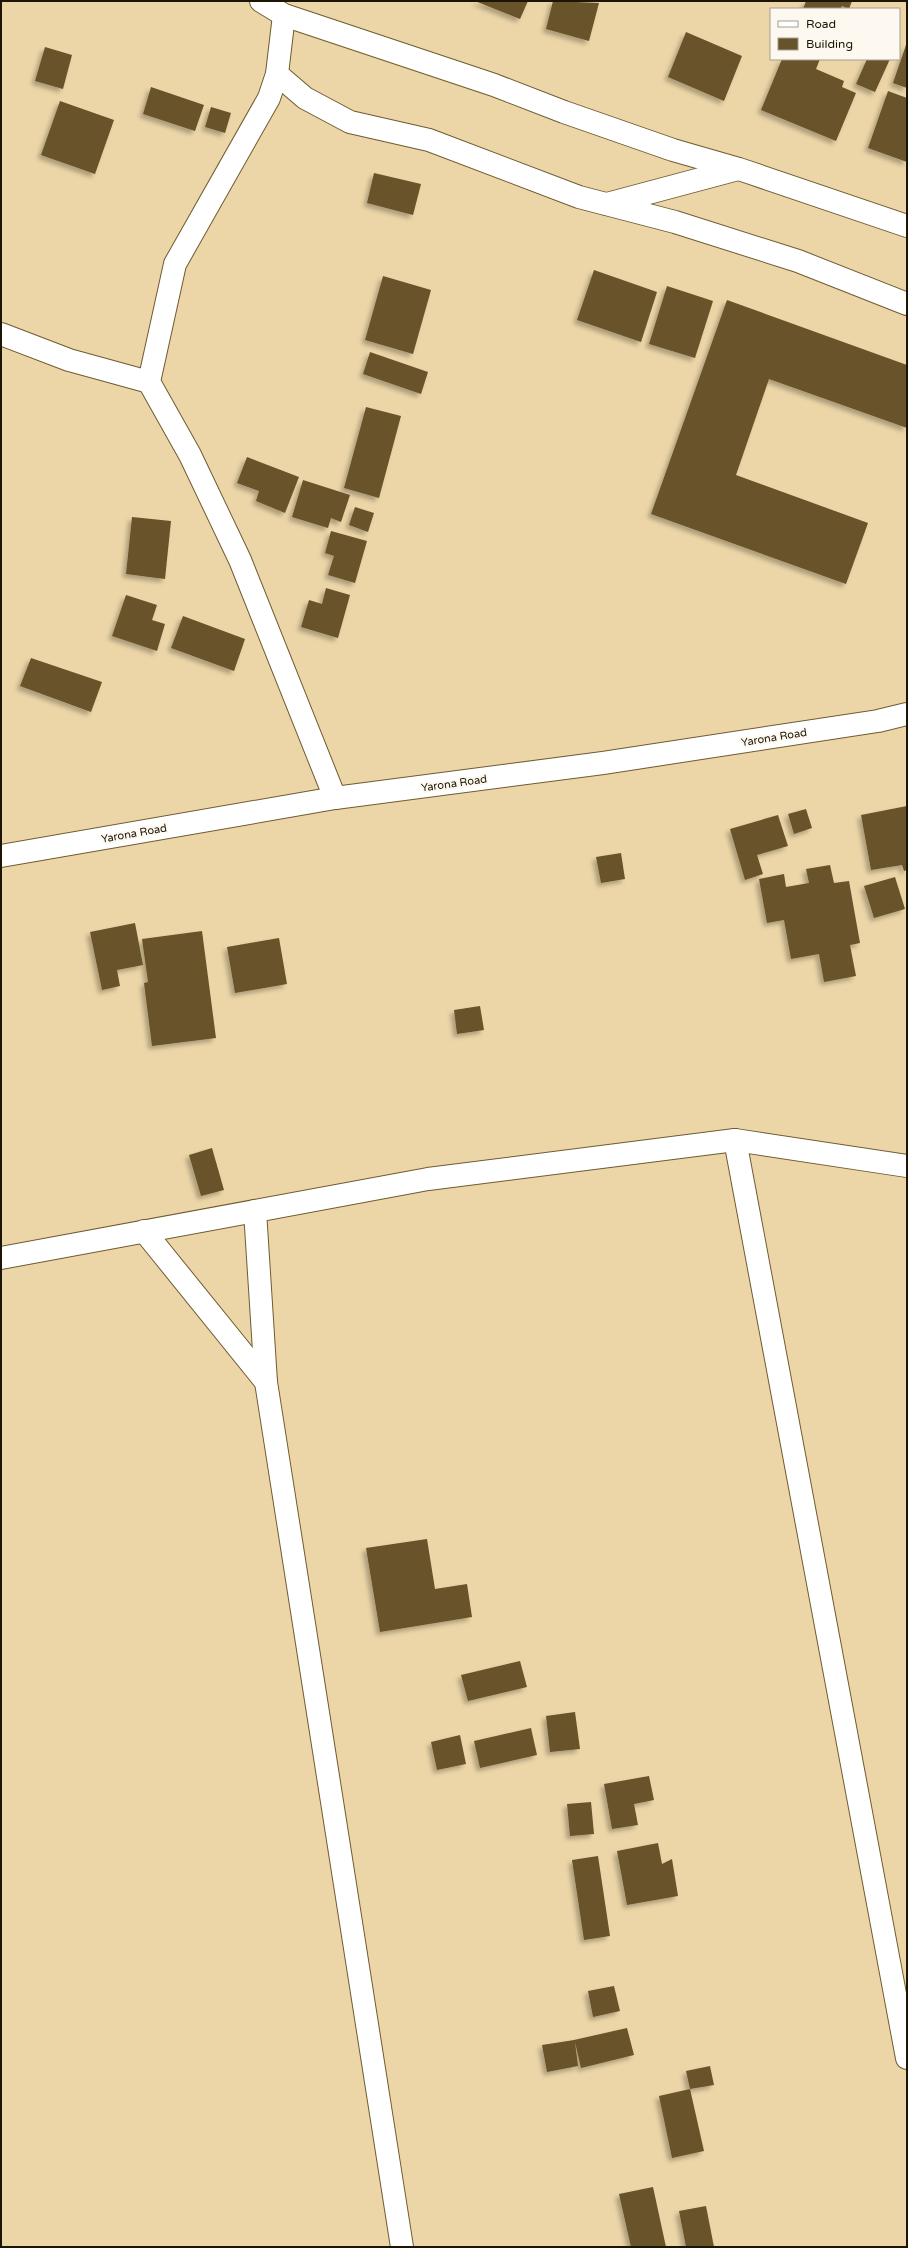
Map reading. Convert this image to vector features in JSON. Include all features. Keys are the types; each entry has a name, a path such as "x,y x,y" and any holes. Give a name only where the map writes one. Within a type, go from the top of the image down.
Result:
{"street":[{"path":"261,1 284,15 494,85 564,112 673,150 739,169 907,226"},
{"path":"284,15 277,74 269,98 175,264 149,382 190,455 240,560 335,798"},
{"path":"277,74 305,98 350,122 429,140 579,197 675,222 798,261 907,304"},
{"path":"606,204 739,169"},
{"path":"1,334 69,360 149,382"},
{"name":"Yarona Road","path":"1,856 335,798 611,762 878,721 907,714"},
{"path":"1,1258 428,1178 735,1140 907,1166"},
{"path":"735,1140 907,2058"},
{"path":"255,1211 266,1382 402,2247"},
{"path":"144,1231 266,1382"}],"building":[{"path":"475,1 528,1 520,19"},
{"path":"553,1 599,3 589,41 546,29"},
{"path":"806,1 852,1 849,8 842,6 841,8 803,8"},
{"path":"686,32 742,56 724,101 668,77"},
{"path":"907,42 907,88 893,83"},
{"path":"45,47 72,55 63,89 35,81"},
{"path":"782,60 820,60 816,69 844,81 842,87 856,93 836,141 761,110"},
{"path":"867,60 890,60 875,92 856,84"},
{"path":"151,87 204,105 195,131 143,114"},
{"path":"888,91 907,98 907,162 868,148"},
{"path":"60,101 114,120 95,174 41,155"},
{"path":"211,107 231,113 225,133 205,127"},
{"path":"374,173 421,184 413,215 367,203"},
{"path":"594,270 657,292 641,342 577,320"},
{"path":"383,276 431,290 413,354 365,340"},
{"path":"667,286 713,301 695,358 649,344"},
{"path":"727,300 907,365 907,428 769,379 736,475 868,523 846,584 651,514"},
{"path":"370,352 428,372 421,394 363,374"},
{"path":"366,407 401,416 379,498 344,488"},
{"path":"247,457 299,477 285,513 256,501 259,491 237,483"},
{"path":"303,480 350,495 341,522 331,518 328,528 292,517"},
{"path":"355,507 374,513 368,532 349,525"},
{"path":"132,517 171,521 165,579 126,574"},
{"path":"331,531 367,541 355,583 328,575 334,556 325,553"},
{"path":"326,588 350,595 338,638 301,627 309,600 322,604"},
{"path":"126,595 157,605 152,620 165,624 157,651 112,636"},
{"path":"183,616 245,639 234,671 171,648"},
{"path":"31,658 102,682 91,712 20,686"},
{"path":"907,806 907,870 904,871 902,865 871,870 861,815"},
{"path":"806,809 812,828 794,834 788,814"},
{"path":"778,815 788,846 757,855 763,874 745,880 730,829"},
{"path":"621,853 625,879 601,883 596,857"},
{"path":"830,865 834,883 849,881 860,943 850,945 856,976 824,982 819,954 791,959 784,920 767,923 759,879 784,874 786,887 809,883 806,869"},
{"path":"895,877 905,909 874,918 864,886"},
{"path":"135,923 143,965 117,970 120,986 102,990 90,932"},
{"path":"202,931 216,1038 152,1046 144,983 148,982 142,939"},
{"path":"279,938 287,984 235,993 227,947"},
{"path":"480,1006 484,1030 457,1034 454,1010"},
{"path":"212,1148 224,1190 201,1196 189,1155"},
{"path":"427,1539 435,1589 467,1584 472,1617 380,1632 366,1548"},
{"path":"520,1661 527,1687 468,1701 461,1675"},
{"path":"575,1712 580,1749 550,1752 546,1716"},
{"path":"531,1728 537,1755 480,1768 474,1741"},
{"path":"460,1735 466,1764 437,1770 431,1742"},
{"path":"649,1776 654,1800 634,1804 638,1825 612,1829 604,1784"},
{"path":"591,1802 594,1834 570,1836 567,1804"},
{"path":"658,1843 662,1864 672,1859 678,1896 627,1905 617,1851"},
{"path":"598,1856 610,1936 584,1940 572,1860"},
{"path":"614,1986 620,2011 593,2017 588,1991"},
{"path":"627,2028 634,2055 581,2068 575,2042 578,2066 547,2072 542,2045 574,2040"},
{"path":"710,2066 714,2085 690,2089 686,2071"},
{"path":"690,2089 704,2151 672,2158 659,2096"},
{"path":"653,2187 666,2247 631,2247 619,2194"},
{"path":"706,2206 714,2247 686,2247 679,2211"}]}
